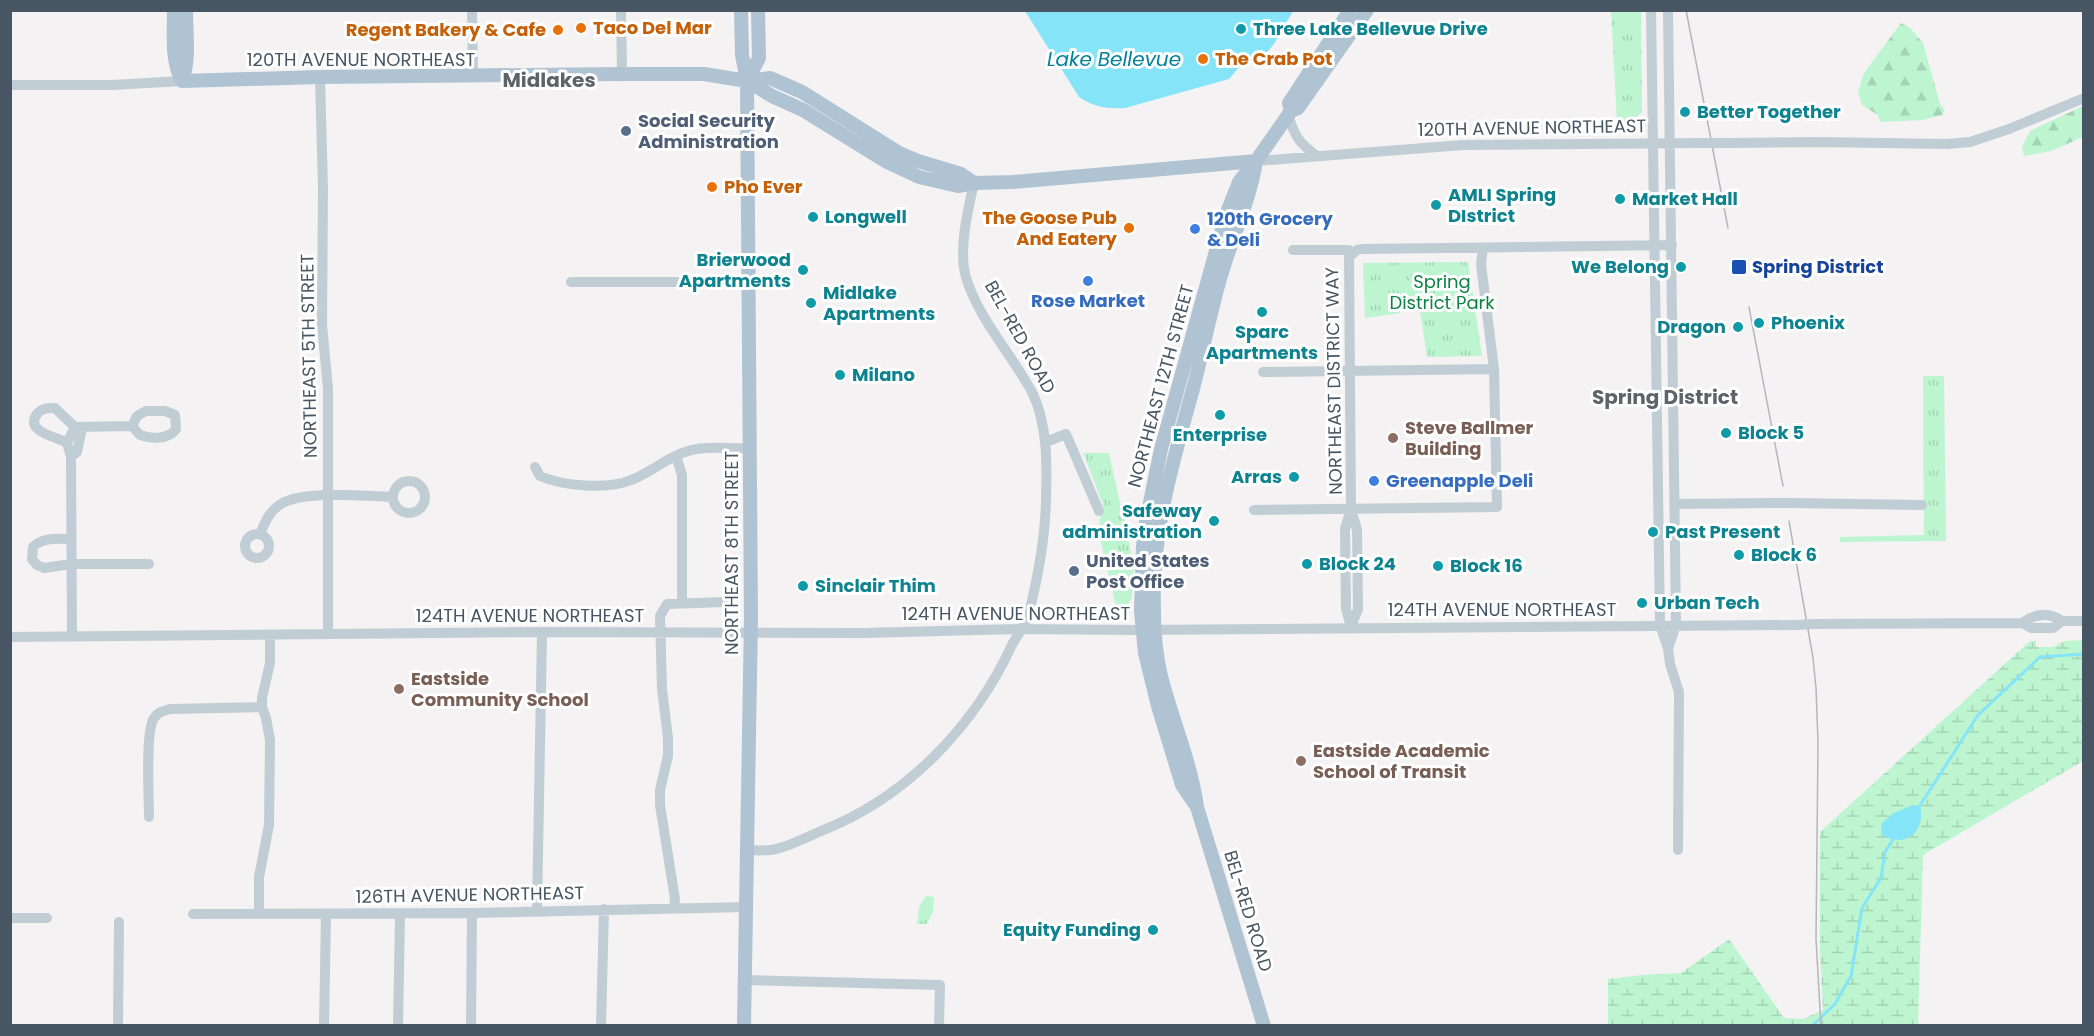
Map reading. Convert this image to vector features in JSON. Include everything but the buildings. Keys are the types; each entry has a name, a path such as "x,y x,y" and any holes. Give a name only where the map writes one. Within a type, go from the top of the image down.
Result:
{"main road":[{"path":"174,10 175,62 182,81"},
{"path":"182,81 186,71 186,10"},
{"name":"NORTHEAST 8TH STREET","path":"741,10 742,55 747,81 751,633 744,1026"},
{"name":"NORTHEAST 8TH STREET","path":"747,81 759,58 758,10"},
{"name":"NORTHEAST 12TH STREET","path":"1290,113 1289,103 1350,10"},
{"name":"NORTHEAST 12TH STREET","path":"1148,630 1146,522 1161,449 1226,215 1239,182 1290,113 1298,108 1367,10"},
{"name":"120TH AVENUE NORTHEAST","path":"182,81 320,77 704,74 747,81 772,96 803,110 902,170 958,186 1256,161"},
{"name":"NORTHEAST 12TH STREET","path":"1148,567 1220,280 1234,232 1252,186 1256,161"},
{"name":"BEL-RED ROAD","path":"1148,630 1193,781 1197,807 1264,1026"}],"street":[{"path":"472,10 473,77"},
{"path":"621,10 622,75"},
{"path":"1651,10 1660,625 1679,692 1678,850"},
{"path":"1668,10 1676,625 1668,648"},
{"name":"NORTHEAST 5TH STREET","path":"320,77 323,190 322,325 328,389 328,634"},
{"name":"120TH AVENUE NORTHEAST","path":"10,86 112,85 182,81"},
{"name":"120TH AVENUE NORTHEAST","path":"1256,161 1474,144 1816,142 1947,144 1971,141 2009,129 2084,98"},
{"path":"1290,113 1295,136 1302,145 1317,156"},
{"name":"BEL-RED ROAD","path":"748,850 772,850 841,824 906,783 963,726 995,680 1029,615 1045,529 1046,442 1039,408 1033,394 977,303 965,272 964,238 974,183"},
{"path":"1293,250 1350,252 1361,249 1672,245"},
{"path":"1254,510 1497,507 1494,369 1481,264 1483,248"},
{"name":"NORTHEAST DISTRICT WAY","path":"1350,252 1348,261 1351,509 1357,530 1358,609 1351,627"},
{"path":"571,282 748,282"},
{"path":"1263,372 1494,369"},
{"path":"72,637 71,457 67,443 38,429 35,419 42,409 55,408 79,427 132,426"},
{"path":"67,443 79,427"},
{"path":"71,457 76,452 79,427"},
{"path":"1046,442 1066,434 1098,511"},
{"path":"535,467 540,476 553,481 608,485 632,480 676,456 696,450 750,448"},
{"path":"676,456 682,475 682,603"},
{"path":"260,534 267,519 280,504 302,497 393,496"},
{"path":"1675,504 1790,503 1922,506"},
{"path":"71,539 43,540 33,547 32,559 44,568 71,564 149,564"},
{"path":"674,908 675,899 660,805 660,790 668,747 662,689 660,616 667,604 726,602"},
{"name":"124TH AVENUE NORTHEAST","path":"10,637 2022,622 2031,628 2053,628 2062,621 2084,621"},
{"path":"537,911 542,632"},
{"path":"259,913 259,877 269,825 270,740 262,698 270,663 270,636"},
{"path":"149,817 150,734 152,720 156,715 170,709 262,707"},
{"name":"126TH AVENUE NORTHEAST","path":"193,914 400,914 747,907"},
{"path":"601,1026 604,909"},
{"path":"471,1026 472,913"},
{"path":"324,1026 326,914"},
{"path":"398,1026 400,914"},
{"path":"10,918 47,918"},
{"path":"118,1026 119,922"},
{"path":"745,980 940,985 939,1026"}],"green space":[{"path":"1611,11 1641,11 1642,111 1634,122 1617,122"},
{"path":"1901,23 1910,28 1923,43 1940,104 1945,110 1942,115 1923,120 1880,122 1878,115 1862,105 1858,92 1864,73"},
{"path":"2083,106 2083,137 2051,151 2024,156 2022,147 2030,131"},
{"name":"Spring District Park","path":"1468,262 1482,356 1427,357 1420,311 1417,308 1365,318 1363,263"},
{"path":"1923,376 1944,376 1946,541 1840,542 1840,537 1924,535"},
{"path":"1083,453 1109,453 1134,566 1132,597 1125,610 1118,614 1098,530 1103,504"},
{"path":"2036,640 2036,647 2053,647 2065,641 2083,640 2083,761 1923,855 1918,1025 1608,1026 1608,979 1681,973 1729,939 1784,1018 1803,1019 1823,1010 1820,950 1820,832 2029,642"},
{"path":"926,896 934,897 933,912 927,924 917,924 919,907"}],"water":[{"name":"Lake Bellevue","path":"1025,11 1293,11 1274,44 1258,63 1243,63 1229,79 1125,108 1107,108 1079,97"},
{"path":"1913,805 1920,806 1921,815 1917,830 1912,835 1899,840 1882,835 1881,824 1892,814"}],"waterway":[{"path":"1919,807 1978,715 2040,657 2084,654"},
{"path":"1812,1026 1835,1004 1851,976 1862,908 1881,878 1885,852 1894,838"}],"tram line":[{"path":"1686,10 1728,228"},
{"path":"1749,307 1783,486"},
{"path":"1789,521 1813,658 1816,688 1818,743 1816,939 1821,1026"}],"place":[{"name":"Taco Del Mar","path":"581,28"},
{"name":"Three Lake Bellevue Drive","path":"1241,29"},
{"name":"Regent Bakery & Cafe","path":"558,30"},
{"name":"The Crab Pot","path":"1203,59"},
{"name":"Better Together","path":"1685,112"},
{"name":"Social Security Administration","path":"626,131"},
{"name":"Pho Ever","path":"712,187"},
{"name":"Market Hall","path":"1620,199"},
{"name":"AMLI Spring DIstrict","path":"1436,205"},
{"name":"Longwell","path":"813,217"},
{"name":"The Goose Pub And Eatery","path":"1129,228"},
{"name":"120th Grocery & Deli","path":"1195,229"},
{"name":"We Belong","path":"1681,267"},
{"name":"Spring District","path":"1739,267"},
{"name":"Brierwood Apartments","path":"803,270"},
{"name":"Rose Market","path":"1088,281"},
{"name":"Midlake Apartments","path":"811,303"},
{"name":"Sparc Apartments","path":"1262,312"},
{"name":"Phoenix","path":"1759,323"},
{"name":"Dragon","path":"1738,327"},
{"name":"Milano","path":"840,375"},
{"name":"Enterprise","path":"1220,415"},
{"name":"Block 5","path":"1726,433"},
{"name":"Steve Ballmer Building","path":"1393,438"},
{"name":"Arras","path":"1294,477"},
{"name":"Greenapple Deli","path":"1374,481"},
{"name":"Safeway administration","path":"1214,521"},
{"name":"Past Present","path":"1653,532"},
{"name":"Block 6","path":"1739,555"},
{"name":"Block 24","path":"1307,564"},
{"name":"Block 16","path":"1438,566"},
{"name":"United States Post Office","path":"1074,571"},
{"name":"Sinclair Thim","path":"803,586"},
{"name":"Urban Tech","path":"1642,603"},
{"name":"Eastside Community School","path":"399,689"},
{"name":"Eastside Academic School of Transit","path":"1301,761"},
{"name":"Equity Funding","path":"1153,930"}],"district":[{"name":"Midlakes","path":"549,80"},
{"name":"Spring District","path":"1665,397"}]}
